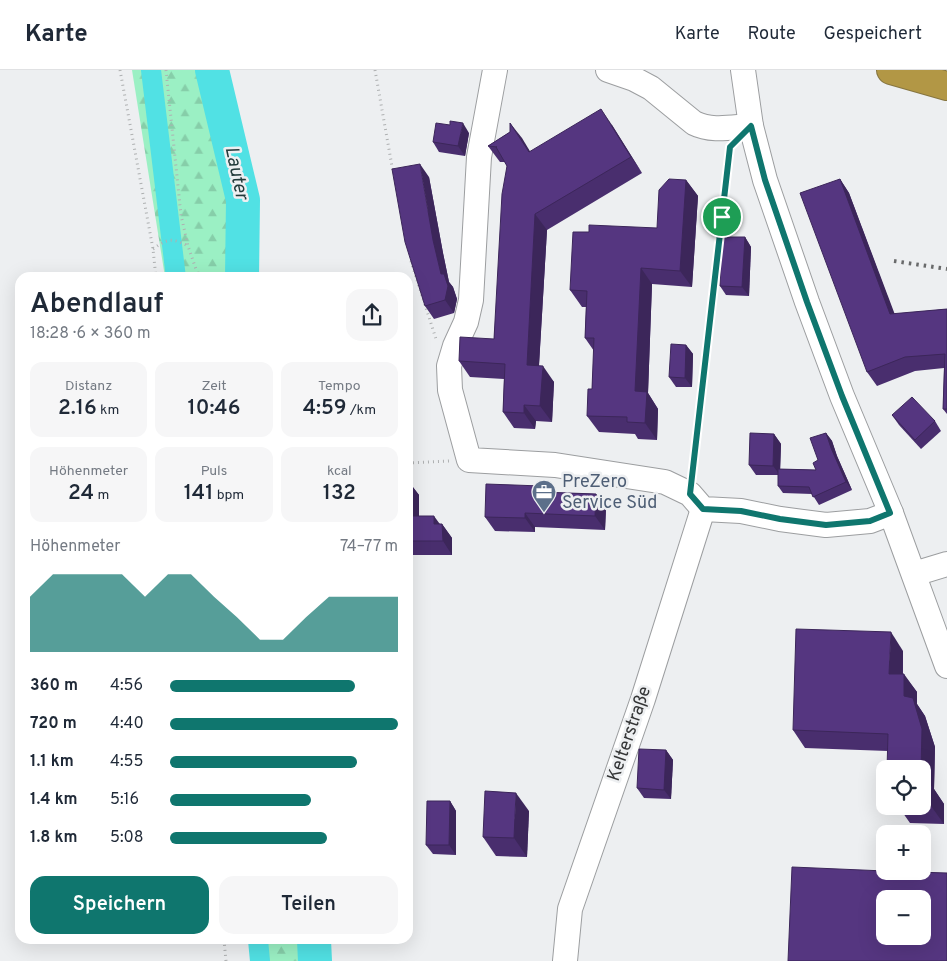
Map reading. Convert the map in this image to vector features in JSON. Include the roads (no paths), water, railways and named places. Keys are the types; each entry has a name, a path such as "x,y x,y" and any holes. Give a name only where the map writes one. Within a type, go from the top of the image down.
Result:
{"highway":[{"path":"891,70 947,86"}],"street":[{"path":"495,70 479,157 471,300 466,322 448,366 450,390 469,460 555,464 665,482 696,501 780,519 826,525 870,521 890,513"},
{"path":"608,70 634,79 651,88 694,123 702,127 751,126"},
{"path":"743,70 751,126 765,180 842,396 914,574 947,666"},
{"name":"Kelterstraße","path":"565,961 570,910 643,699 696,501"},
{"path":"914,574 947,564"}],"waterway":[{"path":"151,70 175,272"},
{"name":"Lauter","path":"212,70 243,200 242,272"},
{"path":"258,944 260,961"},
{"name":"Lauter","path":"314,944 315,961"}],"railway":[{"path":"894,261 947,269"}],"place":[{"name":"PreZero Service Süd","path":"544,513"}]}
